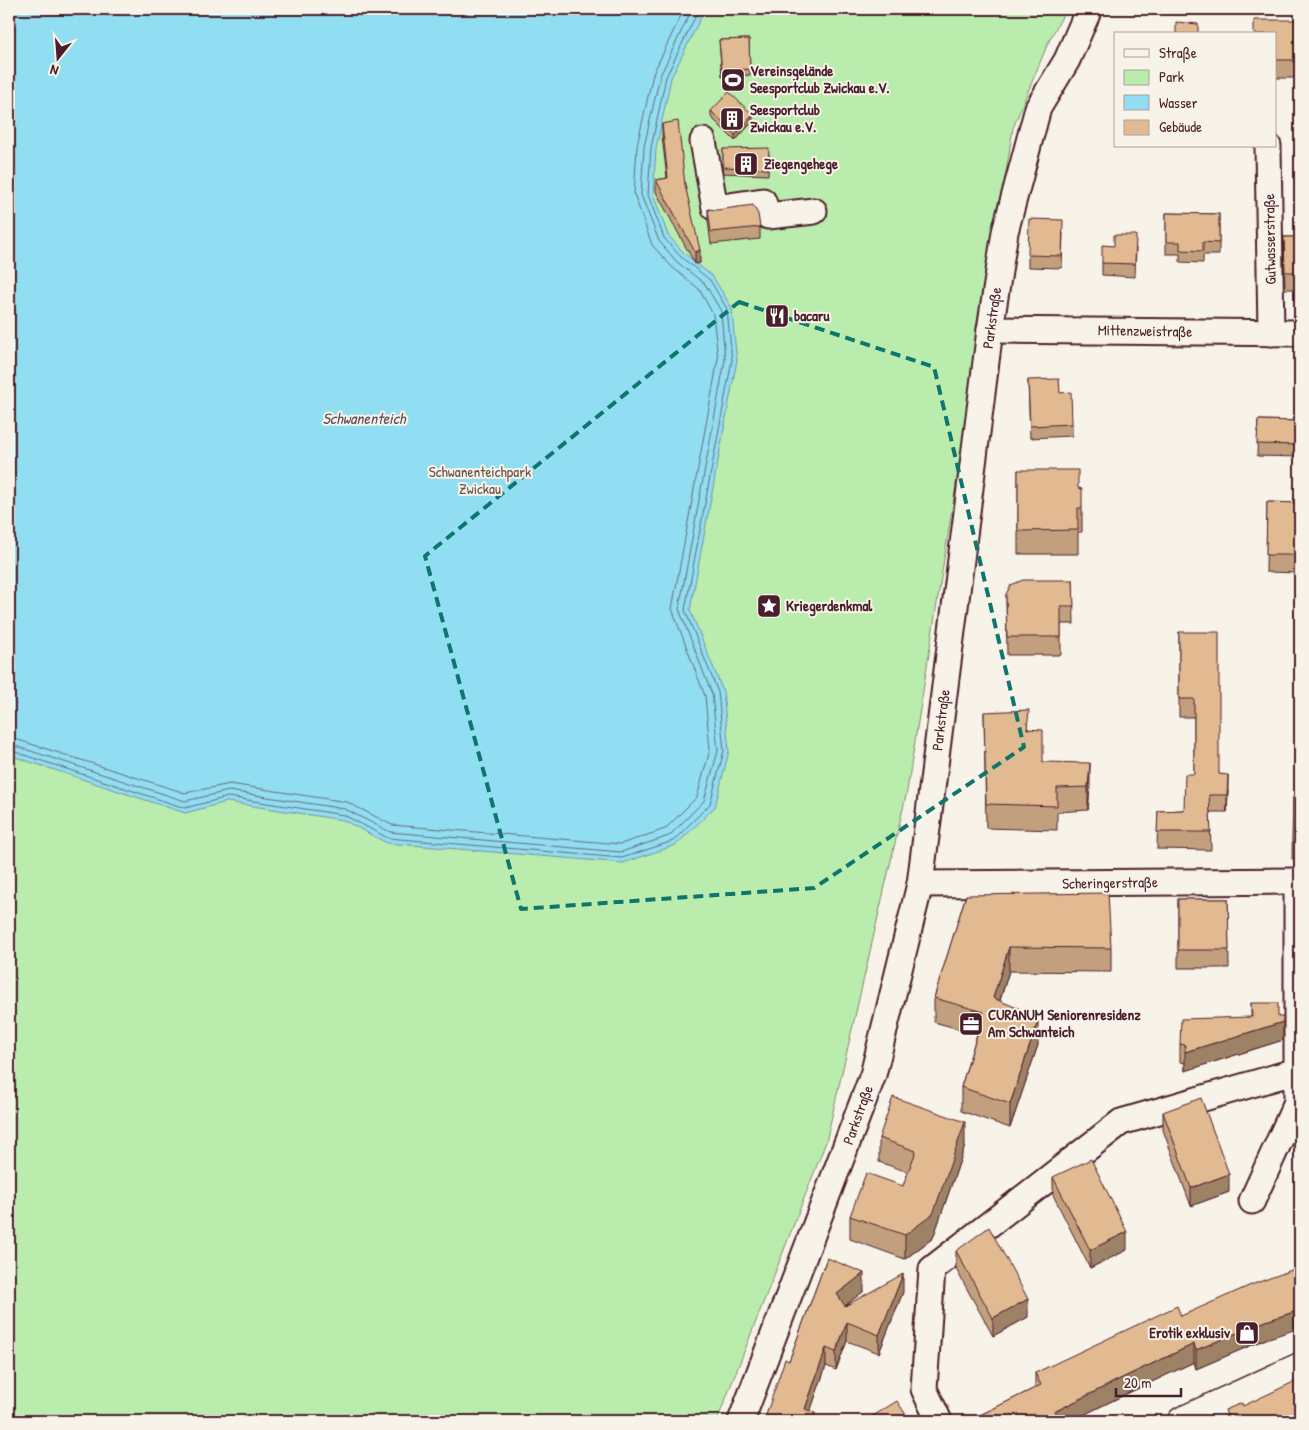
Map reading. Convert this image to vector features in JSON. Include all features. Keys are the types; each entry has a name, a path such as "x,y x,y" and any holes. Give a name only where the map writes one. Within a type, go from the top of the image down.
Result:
{"main road":[{"path":"1182,1421 1300,1367"}],"street":[{"name":"Parkstraße","path":"741,1421 873,1075 920,884 990,330 1005,232 1038,108 1067,60 1089,9"},
{"path":"703,141 715,208 763,201 768,216 814,212"},
{"name":"Gutwasserstraße","path":"1268,148 1272,333"},
{"name":"Mittenzweistraße","path":"990,330 1300,333"},
{"path":"1252,1201 1299,1102 1297,1071 1299,881"},
{"name":"Scheringerstraße","path":"920,884 1299,881"},
{"path":"939,1421 924,1389 932,1269 1122,1122 1297,1071"}],"highlighted area":[{"path":"739,302 934,367 1024,747 814,888 521,909 425,556"}],"green space":[{"name":"Schwanenteichpark Zwickau","path":"9,9 1066,9 1048,43 1013,128 907,791 826,1142 717,1421 9,1421"}],"water":[{"name":"Schwanenteich","path":"9,9 705,9 671,78 656,149 653,194 668,235 684,253 713,277 732,308 737,360 690,610 723,691 729,751 715,807 676,845 623,863 387,843 343,820 227,802 185,813 9,755"}],"building":[{"path":"1254,20 1300,20 1300,60 1276,60 1276,32 1254,32"},
{"path":"1176,22 1198,24 1198,32 1176,32"},
{"name":"Seesportclub Zwickau e.V.","path":"749,39 750,69 722,71 719,40"},
{"name":"Seesportclub Zwickau e.V.","path":"729,92 753,115 735,135 711,111"},
{"path":"678,121 685,185 700,250 695,252 656,180 668,178 662,124"},
{"name":"Ziegengehege","path":"769,148 768,169 723,167 723,149"},
{"path":"753,205 758,214 760,227 711,232 708,209 717,210"},
{"path":"1166,213 1219,214 1219,243 1203,242 1203,251 1180,250 1180,242 1166,242"},
{"path":"1029,219 1063,220 1062,256 1028,255"},
{"path":"1114,235 1136,235 1135,264 1102,263 1102,245 1114,246"},
{"path":"1284,237 1300,237 1300,272 1285,272"},
{"path":"1059,379 1060,393 1071,392 1072,424 1030,426 1028,380"},
{"path":"1258,420 1300,421 1300,445 1257,444"},
{"path":"1018,470 1078,470 1078,488 1082,489 1082,508 1078,508 1078,530 1018,531"},
{"path":"1267,502 1300,503 1300,555 1266,555"},
{"path":"1023,580 1073,580 1074,606 1061,606 1061,637 1007,637 1006,594 1011,585"},
{"path":"1179,632 1219,632 1219,774 1228,775 1227,795 1209,795 1211,832 1157,832 1158,811 1184,810 1185,774 1194,774 1194,699 1179,699"},
{"path":"1029,710 1027,729 1043,730 1043,762 1090,763 1088,787 1057,788 1057,806 986,804 984,712"},
{"path":"1293,797 1300,797 1300,841 1292,841"},
{"name":"CURANUM Seniorenresidenz Am Schwanteich","path":"1108,893 1111,948 1009,947 993,998 1027,1012 1025,1017 1038,1021 1010,1104 961,1087 984,1012 934,998 966,895"},
{"path":"1178,899 1228,899 1229,950 1178,950"},
{"path":"1251,1003 1278,1003 1278,1017 1283,1017 1283,1022 1185,1052 1185,1045 1180,1044 1181,1019 1252,1017"},
{"path":"893,1097 965,1122 933,1214 905,1235 850,1216 866,1173 903,1186 916,1151 879,1138"},
{"path":"1201,1098 1229,1174 1191,1188 1163,1112"},
{"path":"1091,1159 1127,1232 1090,1250 1053,1177"},
{"path":"989,1227 1028,1299 993,1318 956,1251"},
{"path":"827,1258 864,1273 837,1294 845,1306 903,1274 879,1335 847,1322 836,1352 826,1348 805,1409 815,1413 812,1421 764,1421 785,1359 789,1361"},
{"path":"1300,1267 1300,1310 1266,1321 1196,1350 1194,1344 1054,1412 1059,1421 970,1421 1041,1385 1035,1373 1177,1306 1181,1316 1251,1285"},
{"path":"1300,1379 1300,1421 1212,1421 1227,1415 1225,1410 1242,1403 1243,1406"},
{"path":"897,1401 910,1421 865,1421"}],"place":[{"name":"Vereinsgelände Seesportclub Zwickau e.V.","path":"733,80"},
{"name":"Seesportclub Zwickau e.V.","path":"732,119"},
{"name":"Ziegengehege","path":"746,164"},
{"name":"bacaru","path":"777,316"},
{"name":"Kriegerdenkmal","path":"769,606"},
{"name":"CURANUM Seniorenresidenz Am Schwanteich","path":"971,1024"},
{"name":"Erotik exklusiv","path":"1247,1333"}]}
